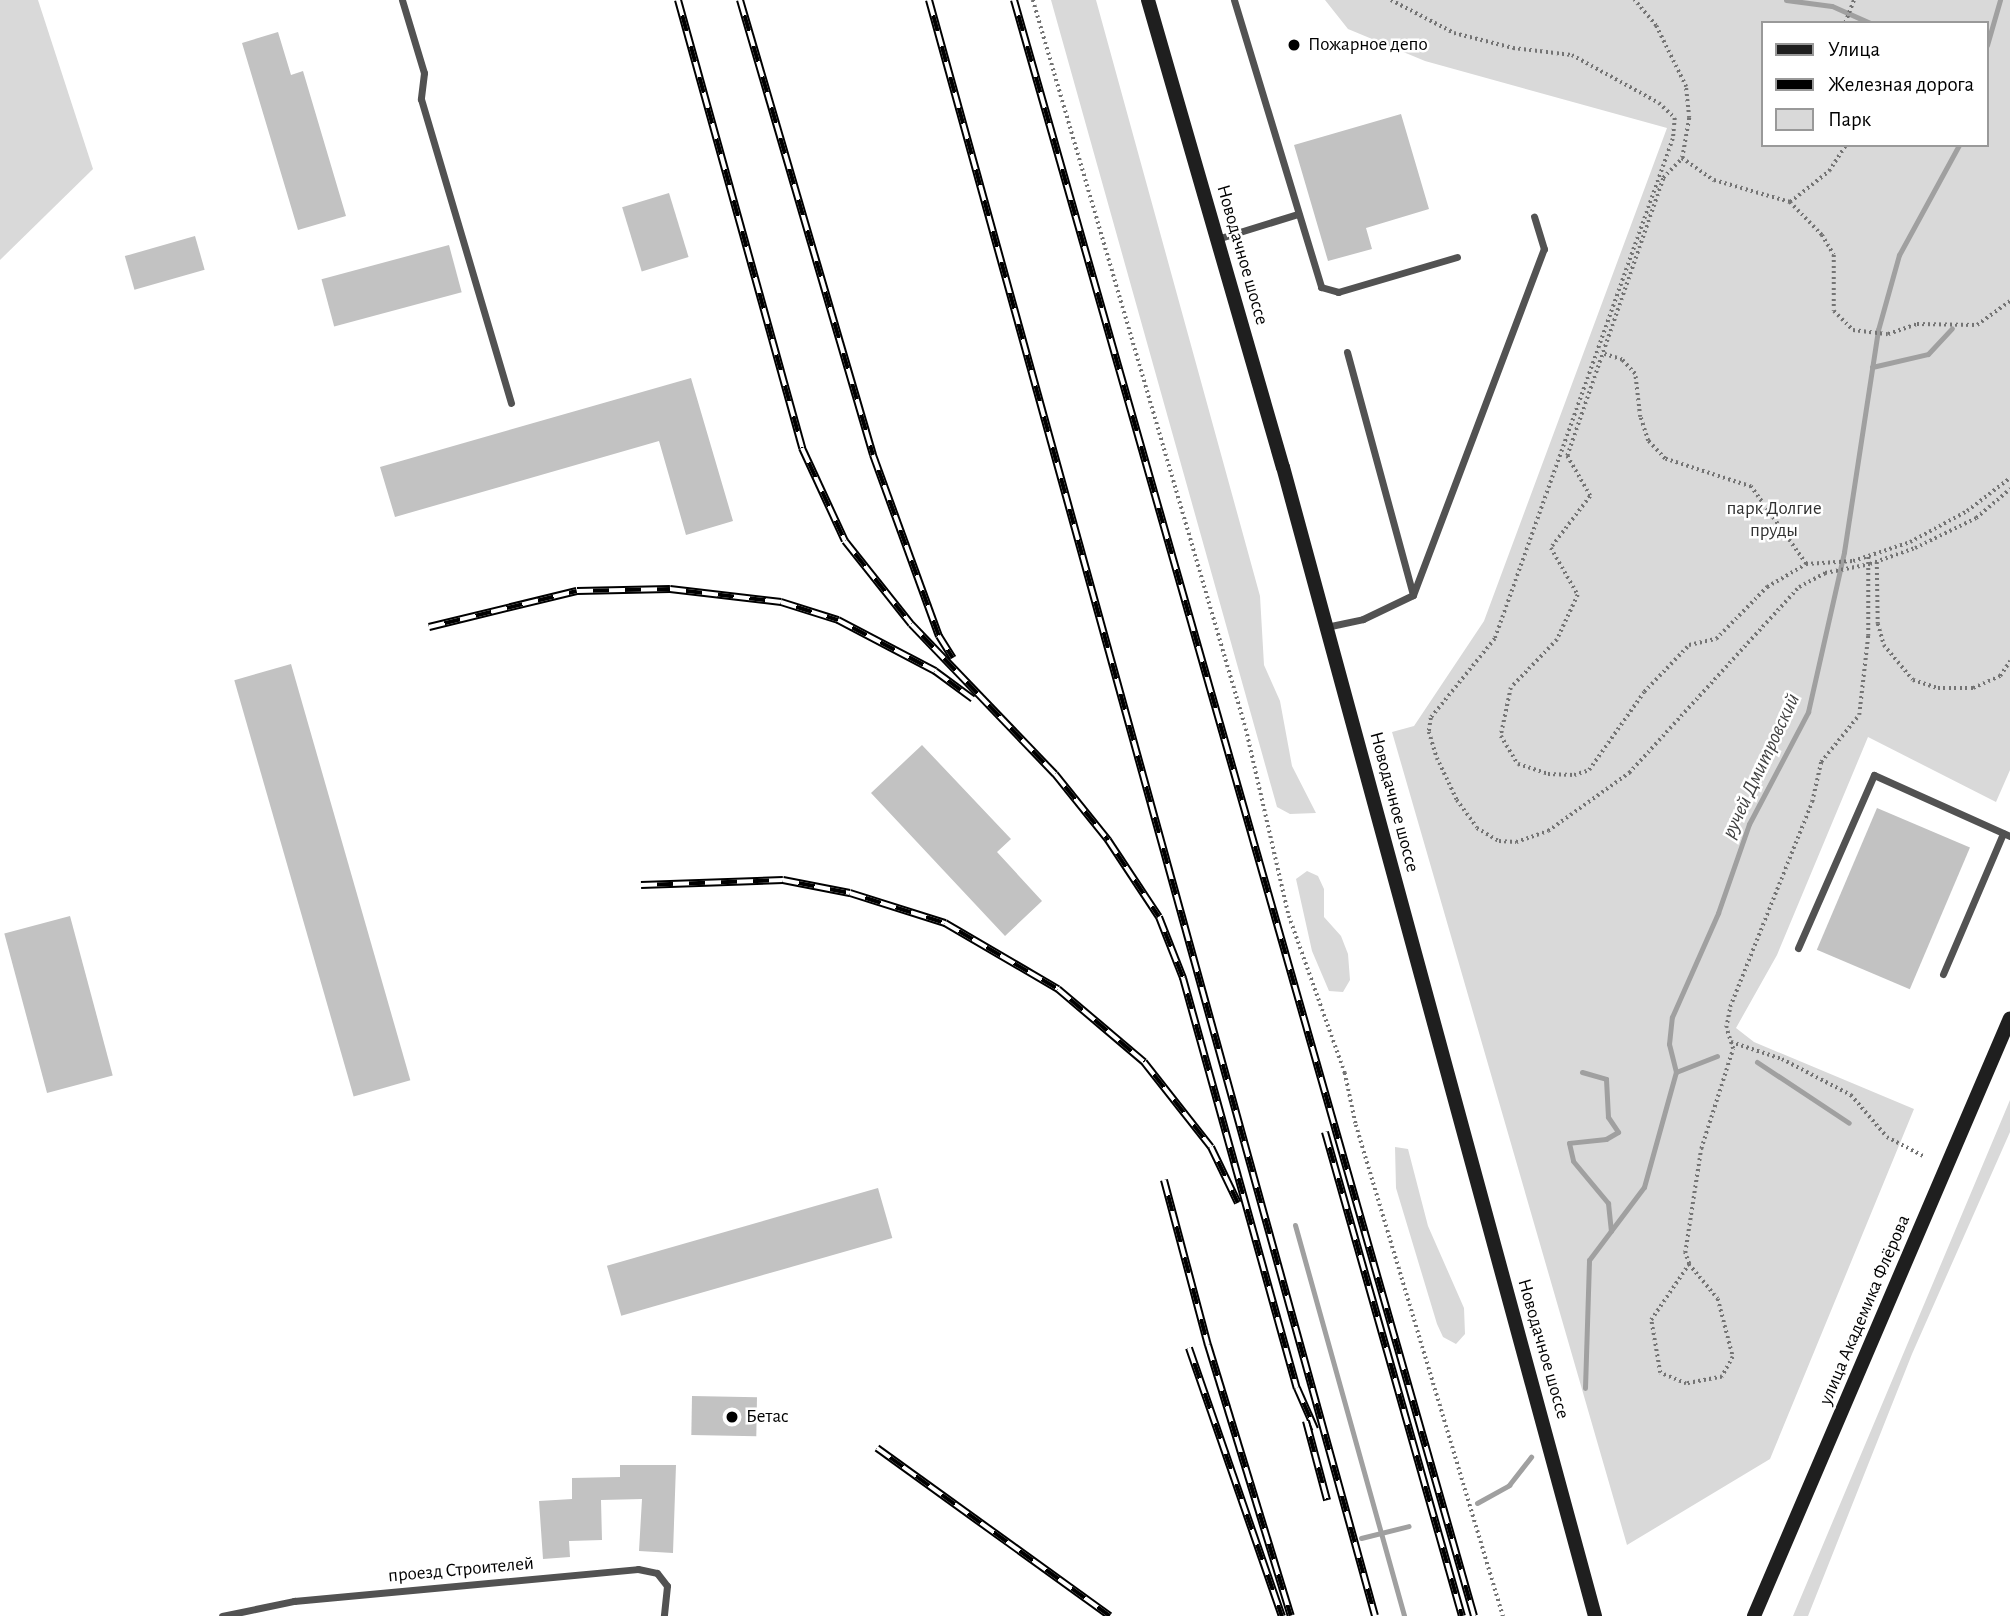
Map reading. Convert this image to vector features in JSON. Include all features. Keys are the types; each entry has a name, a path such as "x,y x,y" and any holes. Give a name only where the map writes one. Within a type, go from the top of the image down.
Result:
{"street":[{"name":"Новодачное шоссе","path":"1148,0 1326,627 1595,1616"},
{"name":"улица Академика Флёрова","path":"1754,1616 2010,1018"}],"lane":[{"path":"402,0 424,74 421,99 511,403"},
{"path":"1234,0 1317,280 1329,292 1457,257"},
{"path":"1217,239 1298,214"},
{"path":"1326,627 1363,619 1413,595 1544,249 1534,216"},
{"path":"1347,352 1413,595"},
{"path":"1798,948 1874,775 2007,835 1943,974"},
{"name":"проезд Строителей","path":"222,1616 294,1601 638,1569 657,1573 667,1586 664,1616"}],"path":[{"path":"1033,0 1246,729 1289,916 1345,1073 1356,1125 1503,1616"},
{"path":"1391,0 1454,33 1513,48 1572,55 1659,103 1675,118 1673,139 1494,639 1431,718 1429,732 1437,758 1457,800 1477,828 1500,841 1516,842 1548,831 1581,810 1629,773 1799,587 1828,573 1877,562 1976,517 2010,489"},
{"path":"1634,0 1656,26 1686,88 1689,118 1682,158 1663,178 1567,456 1590,496 1551,547 1578,595 1562,632 1511,688 1500,736 1518,764 1548,775 1574,775 1589,770 1644,692 1689,645 1716,639 1767,587 1806,564 1853,561 1910,542 1967,511 2010,478"},
{"path":"1846,21 1854,0"},
{"path":"1790,202 1829,171 1845,147"},
{"path":"1682,158 1714,180 1790,202 1822,235 1833,255 1834,311 1853,330 1888,334 1917,324 1977,325 2010,301"},
{"path":"1603,354 1622,360 1635,374 1644,429 1665,459 1751,487 1806,564"},
{"path":"1689,1264 1651,1320 1660,1373 1686,1384 1721,1377 1734,1357 1718,1299 1689,1264 1685,1253 1701,1149 1712,1108 1725,1083 1731,1042 1726,1027 1730,1007 1812,802 1821,762 1859,715 1870,564 1868,556"},
{"path":"1877,562 1878,624 1884,645 1913,680 1938,688 1973,688 2000,676 2010,661"},
{"path":"1731,1042 1782,1059 1851,1095 1887,1137 1923,1156"}],"green space":[{"path":"0,0 38,0 93,169 0,260"},
{"path":"1051,0 1096,0 1260,596 1264,665 1280,701 1292,766 1316,813 1290,814 1277,807"},
{"name":"парк Долгие пруды","path":"1325,0 2010,0 2010,770 1996,802 1868,737 1777,955 1736,1028 1754,1042 1914,1109 1770,1459 1627,1545 1392,732 1414,726 1484,621 1667,128 1425,61 1348,29"},
{"path":"1307,871 1318,876 1324,889 1324,917 1341,936 1348,954 1350,980 1343,992 1329,991 1312,951 1296,879"},
{"path":"2010,1100 2010,1132 1912,1354 1808,1616 1793,1616"},
{"path":"1395,1147 1408,1149 1428,1226 1464,1308 1465,1334 1456,1344 1443,1337 1437,1324 1396,1188"}],"building":[{"path":"278,32 291,75 303,71 346,216 298,230 242,43"},
{"path":"1401,114 1429,209 1366,228 1372,249 1328,261 1294,145"},
{"path":"669,193 689,257 642,271 622,207"},
{"path":"195,236 205,270 134,290 125,256"},
{"path":"449,245 462,292 334,326 321,279"},
{"path":"691,378 733,521 686,535 659,441 395,517 380,467"},
{"path":"291,664 410,1080 354,1096 234,680"},
{"path":"922,745 1011,839 997,852 1042,901 1005,936 871,793"},
{"path":"1877,808 1970,847 1910,989 1817,950"},
{"path":"70,916 113,1075 47,1093 4,934"},
{"path":"878,1188 892,1238 621,1316 607,1266"},
{"path":"692,1396 757,1397 756,1436 691,1435"},
{"path":"620,1465 676,1465 673,1553 639,1551 642,1499 601,1500 602,1540 569,1541 570,1557 543,1559 539,1501 572,1499 572,1478 620,1477"}],"waterway":[{"path":"1786,0 1832,6 1866,21"},
{"name":"ручей Дмитровский","path":"1989,38 2000,0"},
{"name":"ручей Дмитровский","path":"1585,1388 1589,1260 1644,1187 1676,1072 1669,1044 1672,1017 1718,913 1749,824 1808,712 1844,552 1878,330 1899,255 1958,147"},
{"path":"1872,367 1928,354 1952,328"},
{"path":"1676,1072 1717,1056"},
{"path":"1757,1062 1849,1123"},
{"path":"1582,1072 1606,1079 1608,1117 1618,1132 1606,1139 1569,1143 1573,1161 1608,1203 1611,1231"},
{"path":"1295,1225 1404,1616"},
{"name":"ручей Дмитровский","path":"1477,1503 1509,1485 1531,1457"},
{"name":"ручей Дмитровский","path":"1361,1538 1409,1526"}],"railway":[{"path":"678,0 802,448 845,541 911,624 1055,774 1108,840 1159,917 1183,978 1297,1388 1315,1429"},
{"path":"740,0 873,455 939,636 953,658"},
{"path":"929,0 1375,1616"},
{"path":"1014,0 1474,1616"},
{"path":"429,627 577,591 670,589 781,602 838,620 935,671 973,699"},
{"path":"641,885 783,880 850,893 945,923 1058,989 1144,1062 1211,1147 1238,1203"},
{"path":"1325,1132 1462,1616"},
{"path":"1164,1180 1208,1345 1291,1616"},
{"path":"1189,1348 1282,1616"},
{"path":"1306,1421 1327,1500"},
{"path":"877,1448 1110,1616"}],"place":[{"name":"Пожарное депо","path":"1294,45"},
{"name":"Бетас","path":"732,1417"}]}
